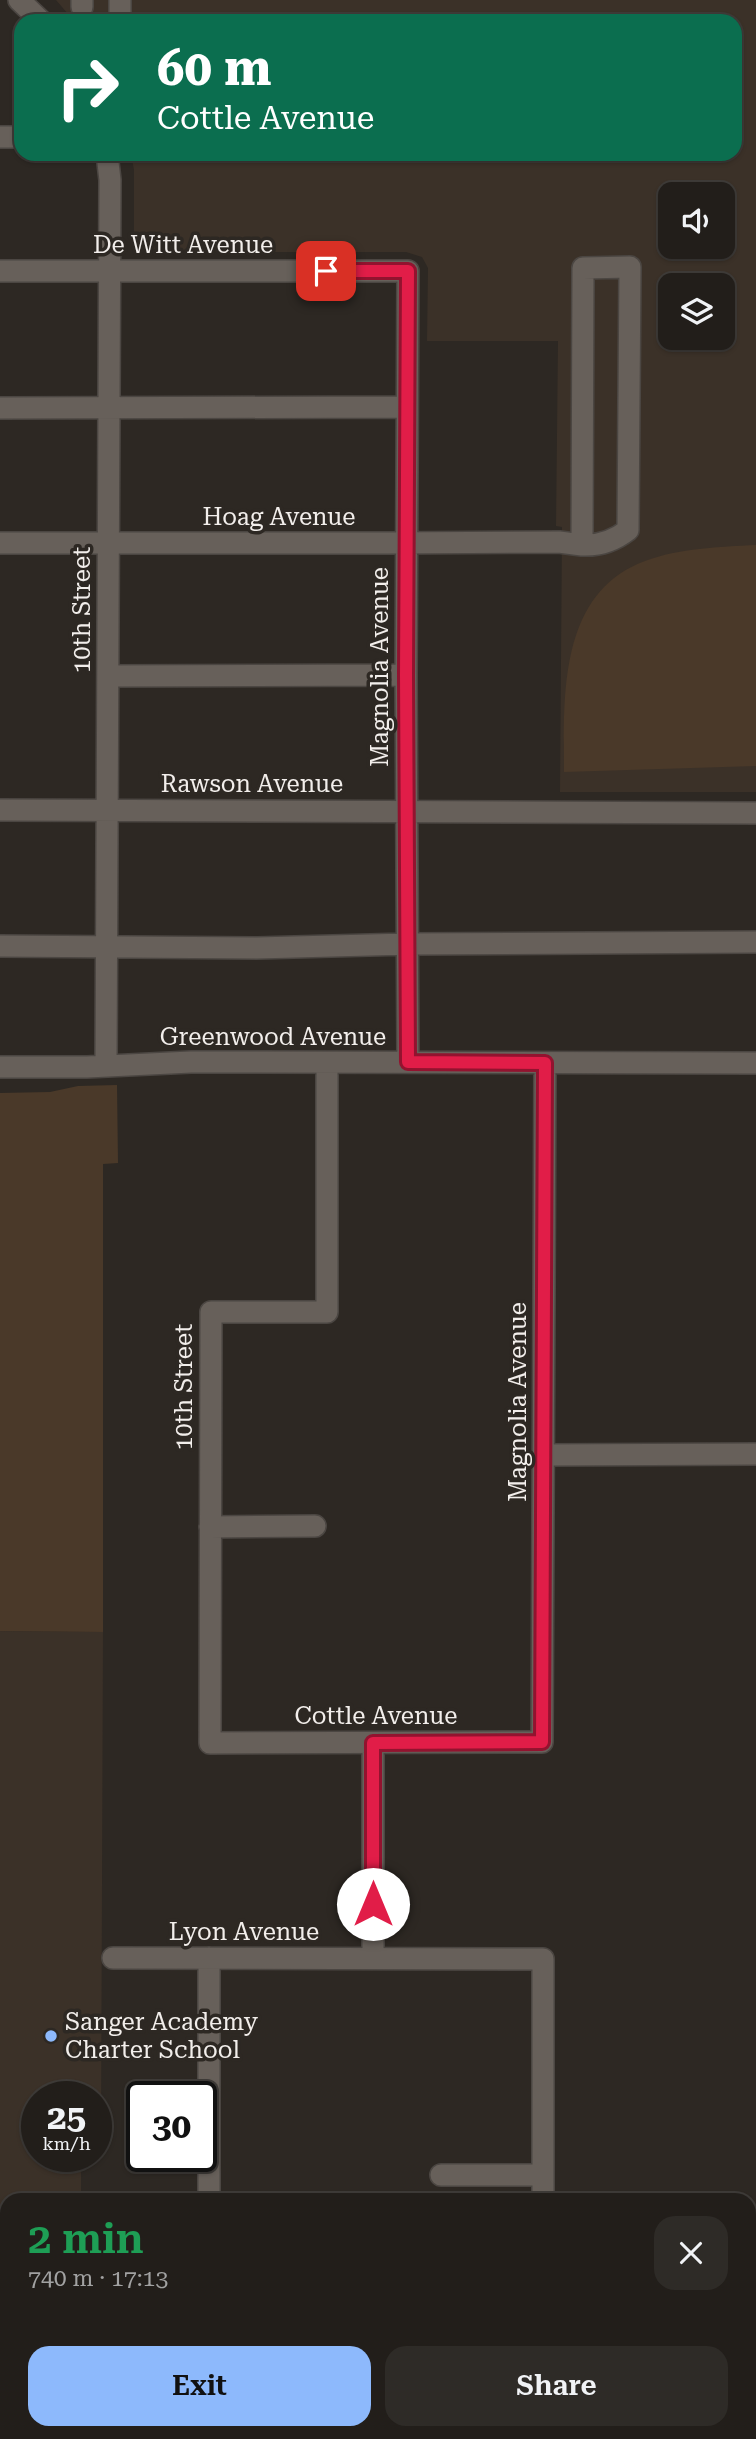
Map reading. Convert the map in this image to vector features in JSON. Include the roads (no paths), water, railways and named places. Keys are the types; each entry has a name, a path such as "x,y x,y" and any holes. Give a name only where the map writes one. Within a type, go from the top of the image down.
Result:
{"street":[{"path":"19,0 34,14"},
{"name":"10th Street","path":"106,1066 110,180 108,161"},
{"name":"Hoag Avenue","path":"0,543 407,541 559,542 582,545 595,546 618,538 628,530 630,267 583,268 582,545"},
{"name":"De Witt Avenue","path":"0,271 408,271"},
{"name":"Magnolia Avenue","path":"408,271 408,1062"},
{"path":"0,408 109,410 407,407"},
{"path":"108,676 406,675"},
{"name":"Rawson Avenue","path":"0,810 756,813"},
{"path":"0,946 257,948 407,944 756,942"},
{"name":"Greenwood Avenue","path":"0,1067 191,1062 756,1063"},
{"name":"10th Street","path":"210,1743 211,1312 327,1312 327,1063"},
{"name":"Magnolia Avenue","path":"542,1742 545,1063"},
{"path":"544,1455 756,1454"},
{"path":"210,1527 315,1526"},
{"name":"Cottle Avenue","path":"210,1743 542,1742"},
{"path":"373,1743 373,1958"},
{"name":"Lyon Avenue","path":"113,1958 543,1958 543,2175"},
{"path":"209,1958 209,2193"},
{"path":"441,2175 543,2175 542,2193"}],"place":[{"name":"Sanger Academy Charter School","path":"51,2036"}]}
